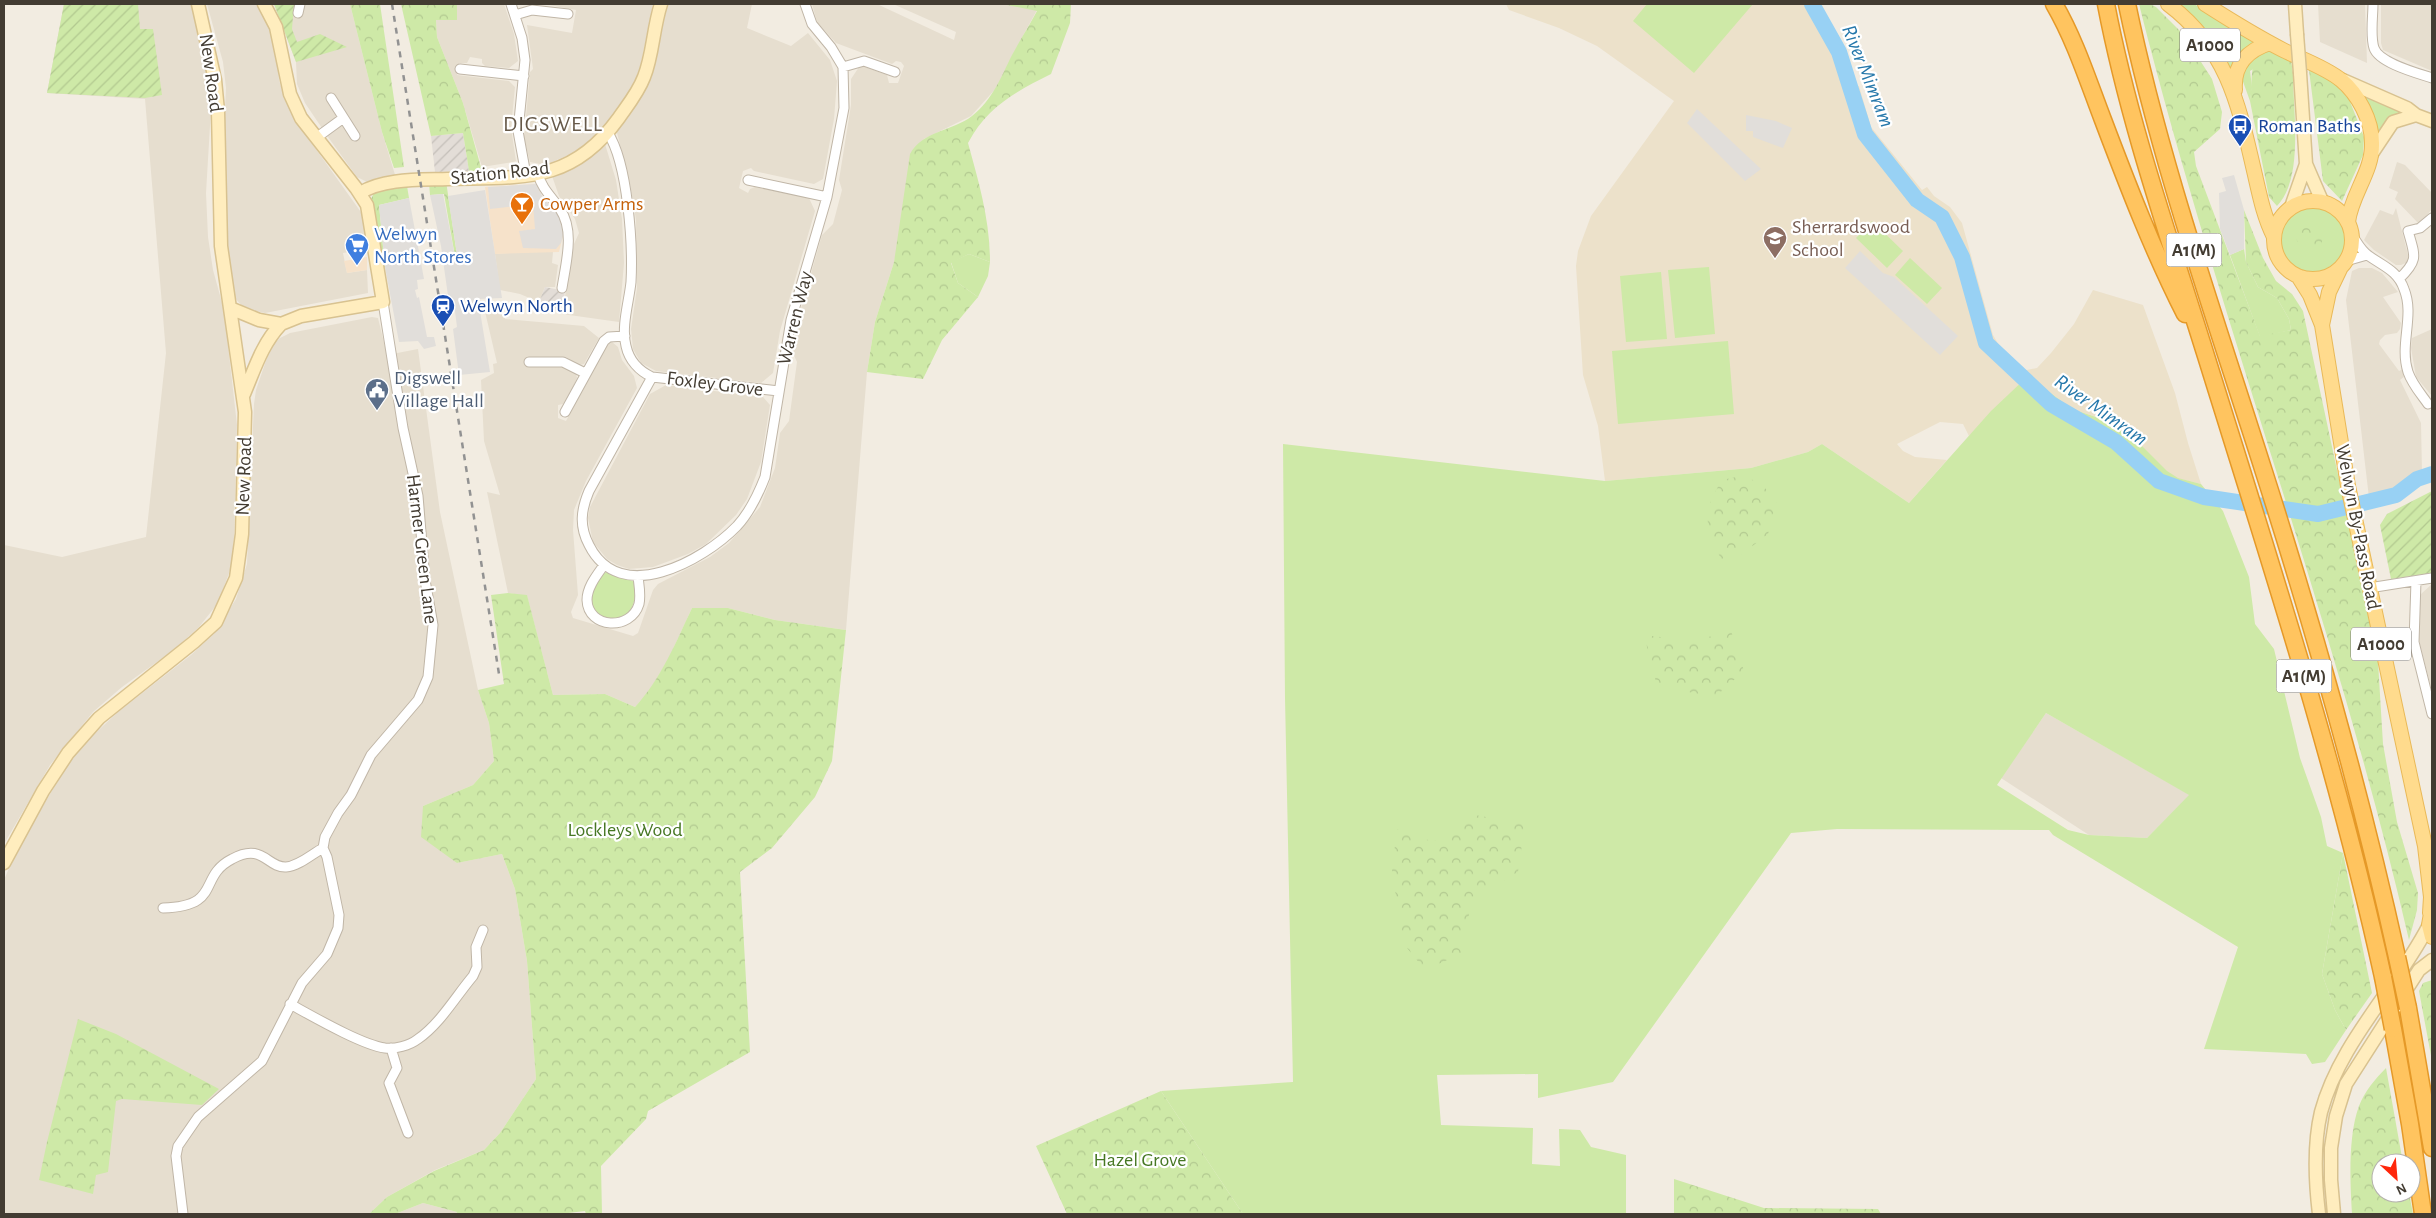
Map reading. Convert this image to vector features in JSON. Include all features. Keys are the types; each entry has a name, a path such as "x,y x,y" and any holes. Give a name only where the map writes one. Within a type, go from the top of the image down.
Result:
{"highway":[{"path":"2054,4 2075,48 2157,260 2206,356"},
{"name":"A1(M)","path":"2106,4 2134,122 2267,550 2342,803 2383,978 2410,1124 2423,1214"},
{"name":"A1(M)","path":"2126,4 2175,190 2287,547 2359,796 2408,1008 2432,1148"}],"main road":[{"name":"A1000","path":"2168,4 2193,25 2223,66 2236,99 2263,211 2274,237"},
{"name":"A1000","path":"2204,4 2270,43 2340,79 2354,94 2368,120 2372,135 2371,155 2352,206 2350,228"},
{"name":"A1000","path":"2236,99 2236,76 2242,60 2252,50 2270,43"},
{"path":"2306,201 2322,201 2337,208 2350,228 2351,248 2343,265 2320,278 2298,276 2280,261 2276,254 2274,237 2278,222 2291,207 2306,201"},
{"name":"Welwyn By-Pass Road","path":"2322,325 2329,292 2343,265"},
{"name":"Welwyn By-Pass Road","path":"2298,276 2310,295 2322,325 2348,486 2369,588 2429,852 2431,921"}],"street":[{"name":"New Road","path":"4,863 43,791 68,754 99,718 194,642 216,622 236,578 242,534 246,412 221,246 218,111 215,80 210,48 198,4"},
{"name":"Harmer Green Lane","path":"264,4 279,39 290,94 300,118 360,193 367,205 403,428 418,496 424,576 433,624 428,677 418,700 371,755 351,795 330,825 323,848"},
{"path":"511,4 522,38 525,60 518,131 532,174 559,208 568,225 562,288"},
{"name":"Station Road","path":"360,193 369,188 399,182 532,174 578,159 593,149 608,133 640,88 645,76 661,4"},
{"path":"805,4 812,24 834,51 843,67 864,61 895,72"},
{"path":"2295,4 2306,164 2322,201"},
{"path":"2373,4 2373,42 2377,53 2384,60 2432,78"},
{"path":"515,15 532,10 568,14"},
{"name":"Warren Way","path":"652,377 584,502 581,521 590,548 604,565 620,574 638,577 660,573 697,557 724,538 742,519 759,494 765,477 791,320 827,196 844,108 843,67"},
{"path":"460,69 524,76"},
{"path":"2340,79 2407,108 2416,115 2432,122"},
{"path":"331,98 342,119 355,136"},
{"path":"2371,155 2393,122 2416,115"},
{"path":"316,138 342,119"},
{"path":"608,133 616,152 624,185 630,224 631,282 625,336 626,348 632,361 643,373 652,377"},
{"path":"2291,207 2306,164"},
{"path":"748,180 827,196"},
{"path":"2399,279 2414,261 2415,256 2408,231 2420,228 2432,218"},
{"path":"2350,228 2367,255 2387,267 2399,279 2409,306 2405,353 2408,373 2428,404"},
{"path":"2343,265 2367,255"},
{"path":"243,395 269,336 282,324 300,316 383,302"},
{"path":"230,308 252,317 282,324"},
{"path":"565,412 604,341 609,337 625,336"},
{"path":"529,362 563,362 585,373"},
{"name":"Foxley Grove","path":"652,377 779,392"},
{"path":"604,565 592,584 587,600 592,614 606,623 622,623 635,612 640,594 638,577"},
{"path":"2369,588 2432,578"},
{"path":"2416,580 2414,642 2432,714"},
{"path":"162,908 184,908 196,902 208,890 220,869 232,858 243,854 260,855 278,866 285,867 297,864 323,848 327,857 336,898 338,928 327,954 302,983 262,1061 198,1117 178,1146 176,1156 184,1214"},
{"path":"2319,1214 2315,1181 2316,1147 2321,1113 2333,1081 2348,1052 2406,965 2431,921"},
{"path":"290,1004 322,1022 372,1044 396,1048 417,1040 447,1008 473,976 477,967 476,947 483,930"},
{"path":"2334,1214 2331,1148 2336,1116 2346,1084 2419,970 2432,960"},
{"path":"390,1048 397,1068 389,1083 408,1133"}],"shaded area":[{"path":"64,4 192,4 205,44 211,109 206,193 208,237 213,270 224,310 237,425 232,565 218,603 199,627 175,649 122,687 93,712 50,765 4,844 4,545 62,557 146,537 166,353 145,99 47,93"},
{"path":"207,4 257,4 261,7 276,46 279,80 285,100 298,124 363,215 369,243 361,250 343,253 347,273 367,270 368,293 265,313 244,308 234,297 230,284 222,173 226,88 223,62"},
{"path":"274,4 350,4 382,132 396,178 367,182 357,177 328,137 305,103 297,84 296,62"},
{"path":"457,4 504,4 514,34 518,61 509,68 485,66 482,63 482,59 470,57 467,63 459,63 457,75 509,81 515,87 511,128 516,161 482,167 463,103 437,37 436,20 457,19"},
{"path":"544,4 653,4 640,68 623,102 601,132 585,148 545,165 530,162 524,138 530,72 533,69 527,25 572,33 576,10"},
{"path":"665,4 752,4 747,28 791,46 808,33 830,60 837,81 834,119 823,179 814,184 754,171 751,168 743,171 739,188 748,193 750,189 755,187 809,198 815,211 780,331 773,373 761,383 656,371 641,363 633,349 631,329 637,288 636,220 630,184 616,129 645,88"},
{"path":"812,4 877,4 954,40 956,32 893,4 1002,4 1037,10 1012,56 999,85 971,116 924,139 894,262 875,322 867,372 846,630 775,620 728,608 692,608 669,658 648,693 635,707 605,694 553,695 527,596 508,593 487,492 500,495 484,441 481,380 494,373 493,364 497,363 483,303 502,304 505,319 584,326 599,338 584,364 579,365 566,357 560,357 527,366 564,367 576,372 577,378 569,396 563,404 558,405 558,418 566,421 607,342 612,342 618,347 622,360 634,376 637,388 586,481 574,510 573,530 578,595 571,612 573,618 633,636 638,633 653,590 658,584 710,557 729,543 760,507 775,468 780,433 789,421 797,362 792,351 798,319 822,235 833,224 842,190 839,180 851,105 851,79 859,67 865,67 887,75 889,83 898,83 904,66 901,62 896,61 892,64 836,43 817,22"},
{"name":"Sherrardswood School","path":"1506,4 1804,4 1854,88 1859,86 1871,127 1922,190 1927,187 1934,196 1950,207 1962,223 1993,335 2000,347 2022,371 2037,368 2051,353 2074,324 2093,290 2143,305 2175,393 2201,484 2177,478 2167,472 2138,443 2102,419 2072,409 2028,376 1969,436 1963,424 1940,422 1897,444 1903,451 1915,457 1947,460 1909,503 1822,444 1808,452 1751,468 1605,481 1598,426 1583,375 1576,266 1578,251 1591,216 1674,101 1597,46 1559,28 1509,10"},
{"path":"2318,4 2365,4 2367,63 2320,42"},
{"path":"2381,4 2432,4 2432,71 2383,50 2381,43"},
{"path":"1697,109 1761,169 1745,181 1687,123"},
{"path":"1746,115 1776,121 1792,128 1783,148 1753,137 1753,131 1746,131"},
{"path":"463,133 469,171 435,172 431,136"},
{"path":"605,144 616,180 622,219 624,263 619,322 562,314 574,244 579,233 575,219 559,196 552,176 583,162"},
{"path":"2397,162 2405,165 2432,193 2432,209 2419,224 2395,199 2398,192 2389,188"},
{"path":"2234,175 2244,210 2244,249 2230,255 2220,229 2219,193 2226,191 2222,178"},
{"path":"536,184 542,196 555,211 564,232 559,252 495,254 485,187"},
{"path":"536,184 542,196 563,221 564,232 561,243 556,249 523,248 519,231 535,229 533,204 490,209 488,187"},
{"path":"485,190 502,298 478,299 490,372 459,375 453,329 457,327 455,311 450,310 441,246 430,195 443,194 456,262 458,261 448,196"},
{"path":"409,198 424,279 417,280 418,289 415,290 417,298 419,297 427,337 434,337 436,346 424,349 418,341 399,342 385,267 379,205"},
{"path":"2396,208 2408,255 2408,262 2401,265 2396,265 2374,250 2364,240 2380,210 2393,215"},
{"path":"529,251 553,252 552,263 558,265 555,287 545,287 539,302 520,294 500,290 495,254"},
{"path":"1860,251 1883,273 1894,277 1958,336 1940,355 1845,268"},
{"path":"367,257 367,270 347,273 344,261"},
{"path":"2359,268 2372,268 2382,273 2398,292 2383,297 2401,323 2400,329 2397,333 2385,335 2379,344 2399,371 2403,369 2405,376 2400,380 2421,423 2422,474 2394,493 2369,498 2346,300 2352,271"},
{"path":"545,287 565,291 562,314 539,302"},
{"path":"372,317 378,318 387,355 418,349 440,512 478,690 489,723 494,761 473,785 423,806 457,863 502,854 515,889 527,961 536,1079 500,1133 484,1150 435,1170 387,1197 369,1214 4,1214 4,880 15,854 71,760 90,738 118,712 191,655 214,634 236,599 247,564 254,404 256,390 271,346 280,338 290,333"},
{"path":"2432,329 2432,396 2416,377 2411,348 2412,338"},
{"path":"666,385 763,397 770,405 761,462 747,499 736,515 706,544 688,554 653,567 629,569 607,559 593,542 588,518 590,507 650,394"},
{"path":"2432,584 2432,691 2417,633 2421,594"},
{"path":"2046,713 2190,795 2147,838 2089,835 2001,778"},
{"path":"423,1203 457,1212 456,1214 395,1214"}],"green space":[{"path":"64,4 138,4 140,29 153,29 162,95 145,98 47,93"},
{"path":"274,4 294,4 292,29 297,42 320,34 347,47 296,62"},
{"path":"350,4 380,4 404,167 394,168 382,132"},
{"path":"401,4 457,4 457,20 436,20 437,37 463,103 482,171 469,171 463,133 431,136"},
{"path":"1002,4 1071,4 1070,23 1051,74 1014,94 993,110 968,143 986,216 990,262 969,254 951,263 958,283 978,297 942,340 923,379 867,372 875,322 894,262 910,154 922,140 964,121 986,102 1037,11"},
{"path":"1647,4 1753,4 1694,73 1633,21"},
{"path":"2139,4 2150,4 2156,7 2183,34 2212,79 2222,112 2220,129 2194,152 2196,166 2260,336 2291,330 2289,319 2277,298 2258,287 2246,262 2244,210 2263,258 2276,281 2292,294 2303,311 2378,662 2383,744 2397,822 2418,893 2417,910 2409,940 2380,822 2347,704 2204,239 2170,122"},
{"path":"2177,4 2194,4 2260,44 2232,73 2227,63"},
{"path":"2268,50 2281,53 2250,71 2252,87 2250,101 2241,76 2248,61"},
{"path":"2281,53 2291,60 2293,73 2295,144 2291,179 2285,194 2277,206 2269,197 2250,101 2253,68 2256,62 2261,57 2269,54"},
{"path":"2309,70 2333,82 2349,99 2364,137 2363,155 2342,201 2323,181"},
{"path":"2359,91 2405,111 2378,134 2375,120"},
{"path":"446,181 458,262 456,262 444,194 430,195 429,183"},
{"path":"407,186 409,198 379,205 385,267 381,268 370,201 375,191"},
{"path":"2312,206 2325,209 2335,216 2342,226 2345,239 2342,252 2335,262 2325,269 2312,272 2299,269 2289,262 2282,252 2279,239 2282,226 2289,216 2299,209"},
{"path":"1872,221 1903,251 1887,268 1856,238"},
{"path":"2317,227 2324,236 2320,247 2309,250 2301,247 2296,239 2297,233 2304,228"},
{"path":"2244,249 2246,262 2258,287 2277,298 2289,319 2291,330 2260,337 2230,255"},
{"path":"969,254 990,262 988,276 978,297 958,283 951,262"},
{"path":"1910,258 1942,288 1927,304 1895,275"},
{"path":"1709,267 1715,334 1675,338 1668,270"},
{"path":"1661,272 1667,339 1626,342 1620,276"},
{"path":"1728,341 1734,414 1618,424 1612,351"},
{"path":"2028,376 2072,409 2102,419 2138,442 2167,471 2178,478 2201,484 2223,511 2249,577 2255,624 2274,649 2300,758 2321,817 2327,846 2343,853 2322,974 2335,1010 2346,1030 2325,1062 2312,1064 2306,1054 2204,1049 2238,947 2053,835 2049,830 1837,829 1791,833 1613,1082 1538,1098 1538,1074 1437,1075 1441,1125 1533,1128 1532,1164 1560,1166 1559,1129 1580,1130 1591,1147 1626,1155 1626,1214 1243,1214 1161,1091 1293,1082 1285,698 1283,444 1605,481 1751,468 1808,452 1822,444 1909,503 1991,411","holes":["2046,713 2189,795 2147,838 2089,835 2068,830 1997,785"]},
{"path":"1745,475 1765,488 1777,502 1768,534 1742,554 1721,559 1711,537 1708,511 1722,480"},
{"path":"2432,491 2432,573 2391,579 2380,525 2387,514"},
{"path":"608,572 635,582 635,599 630,610 623,617 614,620 605,618 597,613 592,605 592,589 602,573"},
{"name":"Lockleys Wood","path":"508,593 527,595 553,695 605,694 635,707 660,672 692,608 728,608 775,620 846,630 832,761 815,797 772,848 740,872 750,1052 648,1111 646,1119 601,1166 602,1214 586,1214 585,1211 560,1214 456,1214 457,1212 423,1203 395,1214 369,1214 387,1197 434,1171 484,1150 500,1133 536,1079 527,961 515,889 502,854 457,863 421,837 423,806 473,785 494,761 489,723 478,690 504,684 491,595"},
{"path":"1731,631 1744,671 1715,697 1657,686 1644,635 1693,641"},
{"path":"1464,813 1525,824 1518,872 1472,900 1461,954 1425,970 1403,943 1392,870 1397,829 1412,830 1431,842 1455,834"},
{"path":"2343,853 2372,993 2346,1030 2335,1010 2322,974"},
{"path":"2432,980 2432,1061 2419,991 2423,983"},
{"path":"78,1019 116,1034 219,1089 202,1105 122,1099 116,1101 108,1172 96,1175 93,1194 39,1180"},
{"path":"2386,1068 2401,1153 2371,1153 2371,1203 2411,1203 2413,1214 2352,1214 2351,1145 2355,1118 2364,1095"},
{"name":"Hazel Grove","path":"1161,1091 1243,1214 1067,1214 1036,1146"},
{"path":"1674,1179 1764,1208 1878,1209 1881,1214 1674,1214"}],"waterway":[{"name":"River Mimram","path":"1812,4 1839,52 1865,134 1917,200 1942,217 1962,257 1986,343 2051,404 2116,442 2159,481 2204,497 2318,514 2396,495 2417,479 2432,474"}],"railway":[{"path":"392,4 499,674"}],"place":[{"name":"Roman Baths","path":"2240,147"},
{"name":"Cowper Arms","path":"522,225"},
{"name":"Sherrardswood School","path":"1775,259"},
{"name":"Welwyn North Stores","path":"357,266"},
{"name":"Welwyn North","path":"443,327"},
{"name":"Digswell Village Hall","path":"377,411"}],"district":[{"name":"DIGSWELL","path":"553,124"}]}
